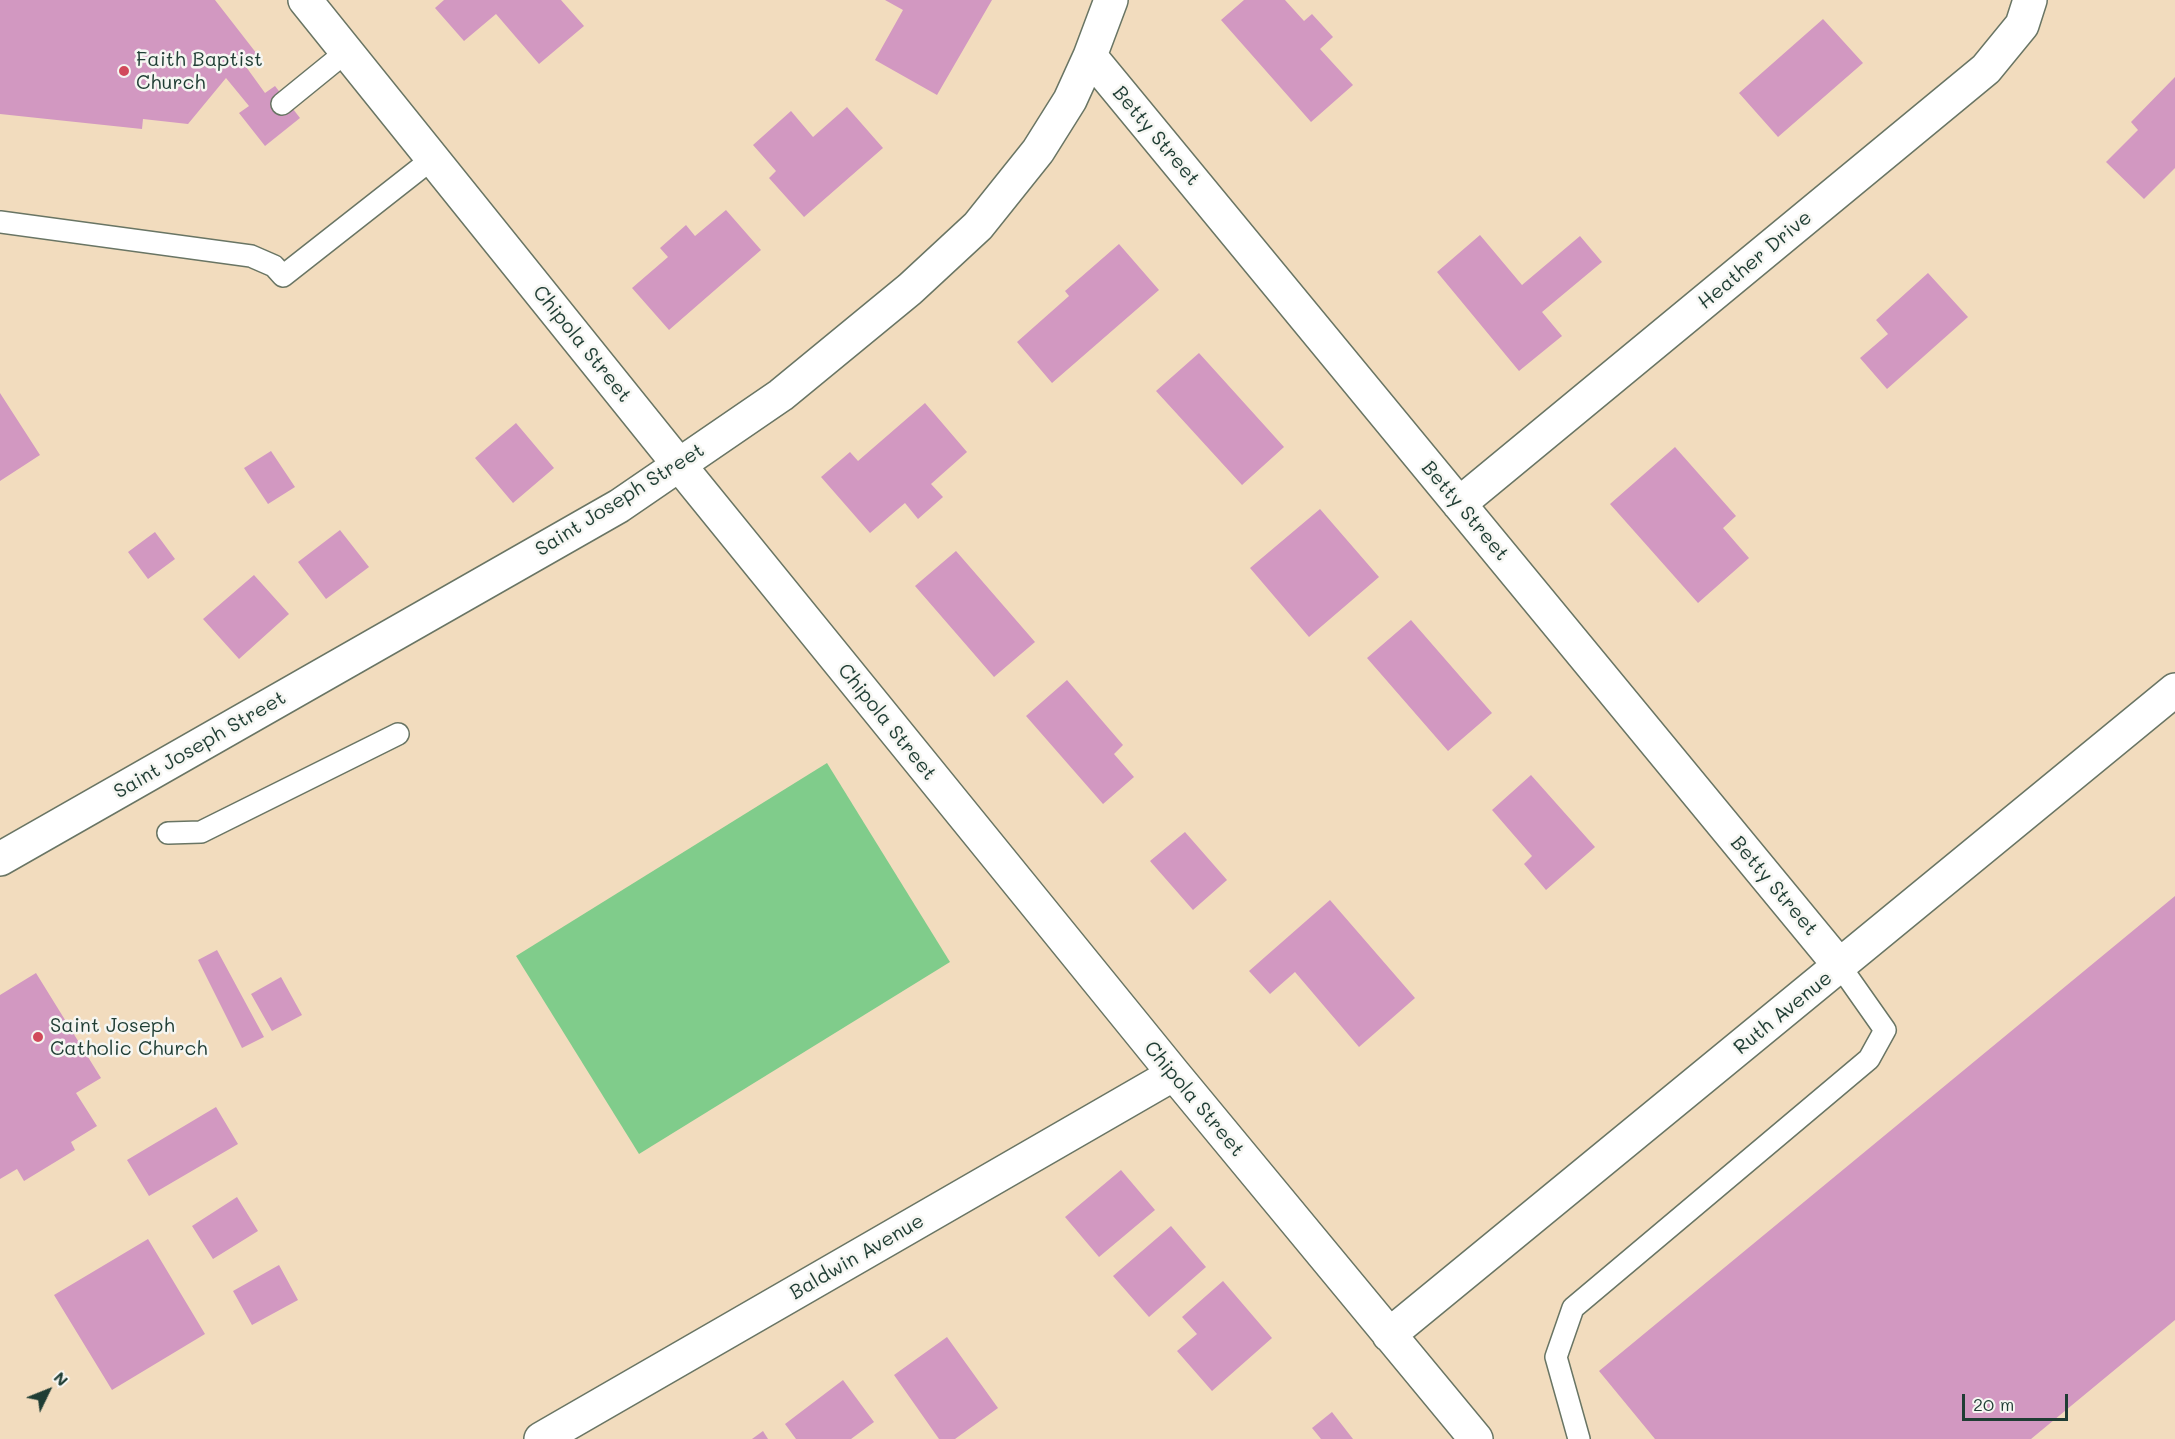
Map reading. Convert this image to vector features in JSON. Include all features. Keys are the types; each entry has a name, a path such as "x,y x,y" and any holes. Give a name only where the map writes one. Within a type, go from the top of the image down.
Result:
{"street":[{"name":"Chipola Street","path":"305,0 1173,1074 1476,1439"},
{"name":"Saint Joseph Street","path":"0,859 619,506 781,395 910,290 978,226 1038,151 1070,100 1090,56 1111,0"},
{"name":"Heather Drive","path":"1459,504 1986,69 2022,25 2030,0"},
{"name":"Betty Street","path":"1090,56 1840,966"},
{"name":"Ruth Avenue","path":"1389,1335 2175,690"},
{"name":"Baldwin Avenue","path":"542,1439 1173,1074"}],"lane":[{"path":"282,104 346,52"},
{"path":"0,222 251,256 274,266 283,276 432,159"},
{"path":"168,833 201,832 398,734"},
{"path":"1579,1439 1556,1357 1573,1308 1869,1059 1885,1030 1840,966"}],"green space":[{"path":"827,763 950,962 639,1154 516,956"}],"building":[{"name":"Faith Baptist Church","path":"0,0 215,0 257,54 244,64 265,93 275,86 300,118 265,146 239,113 249,106 226,78 188,124 143,119 142,129 0,114"},
{"path":"444,0 561,0 584,26 539,64 496,14 464,41 435,8"},
{"path":"885,0 992,0 937,95 875,60 903,10"},
{"path":"1244,0 1285,0 1304,21 1312,14 1333,37 1320,49 1353,85 1311,122 1221,20"},
{"path":"1823,19 1863,63 1778,137 1739,93"},
{"path":"2175,77 2175,168 2144,199 2106,162 2138,130 2131,122"},
{"path":"847,107 883,148 804,217 769,178 776,171 753,145 791,111 813,137"},
{"path":"726,210 761,250 669,330 632,288 668,257 660,248 686,225 695,236"},
{"path":"1480,235 1522,285 1580,236 1602,262 1542,312 1562,336 1519,371 1437,272"},
{"path":"1119,244 1159,290 1052,383 1017,342 1069,296 1065,291"},
{"path":"1928,273 1968,317 1887,389 1860,358 1888,334 1876,320"},
{"path":"1199,353 1284,447 1242,485 1156,391"},
{"path":"0,393 40,455 0,481"},
{"path":"925,403 967,452 931,484 943,497 918,519 905,503 870,533 821,477 850,452 858,461"},
{"path":"516,423 554,468 513,503 475,458"},
{"path":"1675,447 1736,516 1723,528 1749,558 1698,603 1610,504"},
{"path":"271,451 295,487 268,504 244,468"},
{"path":"1320,509 1379,577 1309,637 1250,568"},
{"path":"340,530 369,567 326,599 298,562"},
{"path":"155,532 175,559 148,579 128,552"},
{"path":"956,551 1035,642 994,677 915,586"},
{"path":"254,575 289,614 239,659 203,619"},
{"path":"1411,620 1492,713 1448,751 1367,658"},
{"path":"1067,680 1123,745 1114,754 1134,777 1103,804 1026,716"},
{"path":"1531,775 1595,847 1546,890 1524,864 1532,856 1492,810"},
{"path":"1185,832 1227,880 1193,910 1150,861"},
{"path":"2175,896 2175,1320 2031,1439 1655,1439 1599,1371"},
{"path":"1330,900 1415,998 1359,1047 1295,972 1270,994 1249,971"},
{"path":"217,950 264,1037 242,1048 198,960"},
{"name":"Saint Joseph Catholic Church","path":"36,973 101,1078 76,1093 97,1126 71,1142 75,1150 24,1181 17,1169 0,1179 0,995"},
{"path":"281,977 302,1015 272,1031 251,994"},
{"path":"216,1107 238,1144 149,1196 127,1160"},
{"path":"1121,1170 1155,1210 1099,1257 1065,1217"},
{"path":"237,1197 258,1231 213,1259 192,1226"},
{"path":"1171,1226 1206,1267 1149,1317 1113,1276"},
{"path":"148,1239 205,1334 112,1390 54,1295"},
{"path":"279,1265 298,1300 252,1325 233,1291"},
{"path":"1223,1281 1272,1338 1212,1391 1177,1351 1197,1334 1182,1317"},
{"path":"947,1337 998,1408 955,1439 939,1439 894,1375"},
{"path":"843,1380 874,1422 851,1439 796,1439 785,1424"},
{"path":"1332,1412 1353,1439 1321,1439 1312,1428"},
{"path":"763,1431 768,1439 752,1439"}],"place":[{"name":"Faith Baptist Church","path":"124,71"},
{"name":"Saint Joseph Catholic Church","path":"38,1037"}]}
